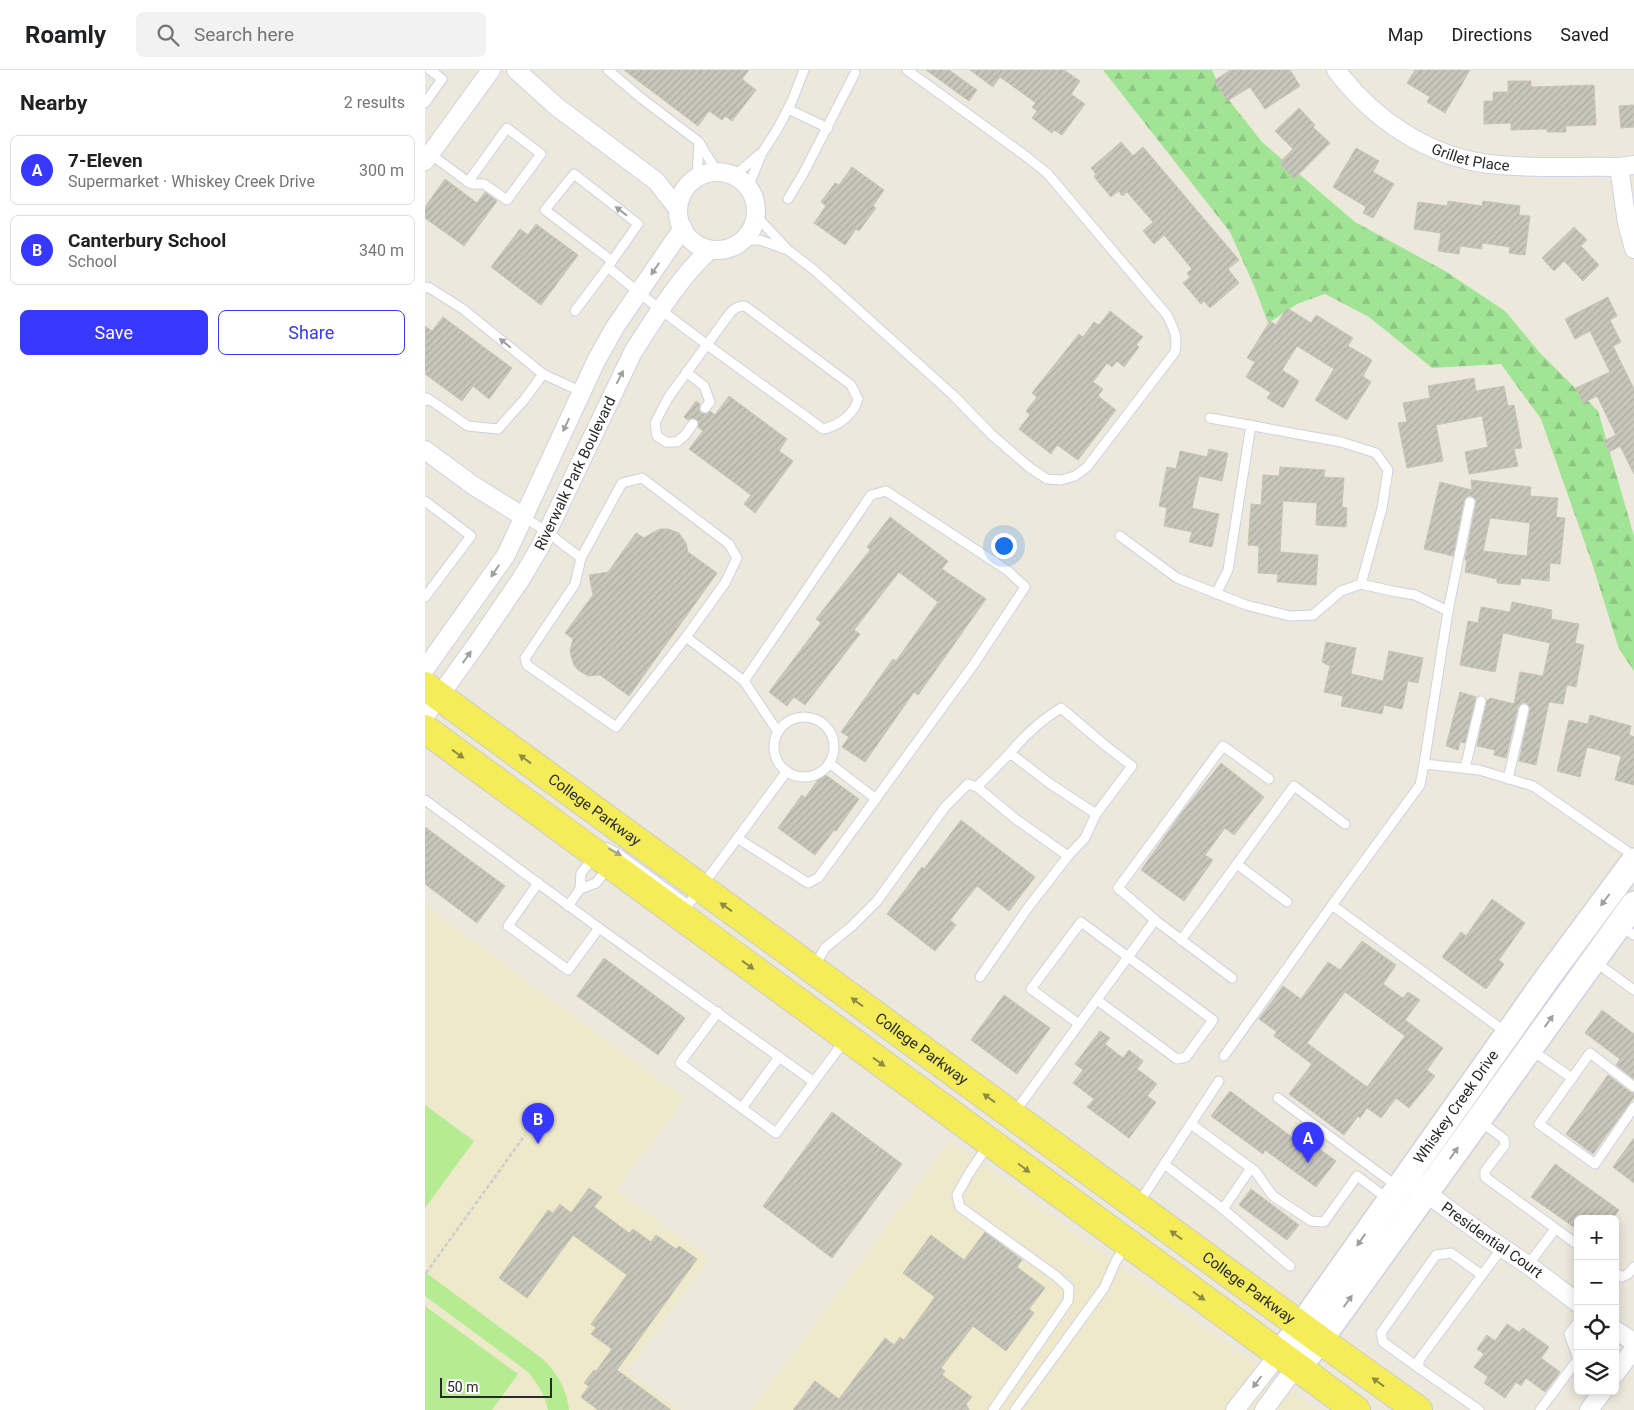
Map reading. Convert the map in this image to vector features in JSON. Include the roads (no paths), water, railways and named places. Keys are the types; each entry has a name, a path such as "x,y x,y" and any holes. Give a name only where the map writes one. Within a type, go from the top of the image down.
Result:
{"main road":[{"name":"College Parkway","path":"430,700 701,888 1418,1410"},
{"path":"425,729 540,814 600,851 847,1038 1356,1410"},
{"path":"990,1143 1005,1136 1022,1138 1081,1181 1127,1199"}],"street":[{"path":"427,155 491,70"},
{"path":"516,70 557,107 656,182 679,209"},
{"name":"Grillet Place","path":"1336,70 1356,94 1383,119 1415,140 1449,155 1488,164 1507,166 1627,166"},
{"path":"1627,166 1627,223 1634,249"},
{"path":"710,173 733,178 755,200 756,216 750,233 734,247 710,250 699,246 689,238 679,219 681,196 693,182 710,173"},
{"path":"656,182 693,182"},
{"name":"Riverwalk Park Boulevard","path":"425,669 505,555 596,361 615,327 683,228"},
{"name":"Riverwalk Park Boulevard","path":"430,700 521,579 547,532 633,352 696,262 710,250"},
{"path":"425,450 474,486 524,517"},
{"name":"Whiskey Creek Drive","path":"1289,1361 1426,1193 1477,1120 1518,1041 1634,861"},
{"name":"Whiskey Creek Drive","path":"1310,1333 1397,1188 1518,1041 1593,961 1626,930 1634,904"},
{"name":"Presidential Court","path":"1397,1188 1426,1193 1574,1300"},
{"path":"1619,1333 1634,1342"},
{"path":"1619,1369 1634,1349"},
{"path":"1235,1410 1289,1361"},
{"path":"1264,1410 1289,1361"},
{"path":"1589,1410 1600,1395"}],"lane":[{"path":"425,103 442,79 430,70"},
{"path":"608,70 699,142 733,178"},
{"path":"733,178 762,153 788,109 804,70"},
{"path":"756,216 788,250 814,270 1030,468 1047,479 1061,480 1075,476 1087,468 1175,352 1177,341 1174,329 1167,315 1047,173 907,70"},
{"path":"788,199 828,128 855,73"},
{"path":"788,109 828,128"},
{"path":"427,155 468,182 472,184 485,184 507,200 541,154 507,128 468,182"},
{"path":"693,182 699,142"},
{"path":"733,178 762,153"},
{"path":"575,311 610,264 638,224 573,174 545,210 610,264 639,293 662,309 707,343 823,429 834,426 847,417 854,409 858,399 851,386 745,306 734,308 707,343 668,398 655,423 657,436 666,442 677,442 693,424"},
{"path":"744,240 760,240 788,250"},
{"path":"425,288 428,287 463,309 543,374 581,392"},
{"path":"686,372 704,386 710,402 705,408"},
{"path":"426,398 468,426 498,429 524,400 543,374"},
{"path":"1210,418 1341,442 1376,453 1387,470 1382,508 1361,584"},
{"path":"1216,594 1228,570 1251,425"},
{"path":"642,478 729,544 737,558 725,583 616,727 527,665 525,658 575,584 581,558 622,483 642,478"},
{"path":"737,838 809,883 818,878 974,664 1025,587 1007,570 886,491 871,495 744,681"},
{"path":"425,501 471,536 425,597"},
{"path":"1224,1056 1420,785 1448,611 1471,502"},
{"path":"524,517 581,558"},
{"path":"1120,536 1177,578 1246,605 1290,616 1313,615 1341,591 1361,584 1415,594 1448,611"},
{"path":"686,637 744,681 778,732"},
{"path":"1465,768 1481,701"},
{"path":"977,787 1027,734 1061,708 1132,766 1096,814 1085,838 1067,856 980,977"},
{"path":"1508,779 1524,708"},
{"path":"801,717 820,721 832,736 834,745 833,755 829,764 814,775 805,777 787,771 780,765 774,749 778,732 792,719 801,717"},
{"path":"1232,978 1155,920 1118,888 1223,746 1269,779"},
{"path":"1011,753 1049,783 1096,814"},
{"path":"829,764 876,798"},
{"path":"1424,764 1479,770 1533,786 1634,856"},
{"path":"600,851 619,854 688,904 787,771"},
{"path":"813,970 825,948 852,926 877,901 945,807 968,784 977,787 1017,820 1067,856"},
{"path":"1181,940 1294,786 1345,824"},
{"path":"425,800 568,906 814,1082"},
{"path":"568,906 580,889 581,873 600,851"},
{"path":"580,889 596,883 600,851"},
{"path":"1237,864 1287,902"},
{"path":"538,883 507,926 568,970 599,928"},
{"path":"1332,905 1571,1078"},
{"path":"1012,1115 1155,920"},
{"path":"1079,1024 1031,989 1081,922 1213,1020 1186,1057 1177,1059 1097,1000"},
{"path":"1593,961 1634,990"},
{"path":"718,1012 680,1063 776,1133 847,1038"},
{"path":"1634,1087 1590,1053 1539,1124 1595,1164 1634,1107"},
{"path":"742,1108 779,1056"},
{"path":"1127,1199 1164,1164 1219,1081"},
{"path":"1278,1098 1397,1188"},
{"path":"1477,1120 1504,1139 1505,1145 1485,1171 1485,1177 1574,1242"},
{"path":"1191,1124 1255,1171 1273,1196 1311,1221 1325,1222 1357,1176 1397,1188"},
{"path":"990,1143 957,1195 960,1207 1056,1276 1069,1288 1068,1301 993,1410"},
{"path":"1164,1164 1223,1209 1290,1266"},
{"path":"1223,1209 1251,1168"},
{"path":"1527,1265 1555,1229"},
{"path":"1015,1410 1104,1288 1116,1261 1127,1244"},
{"path":"1419,1368 1419,1360 1502,1248"},
{"path":"1479,1410 1383,1342 1381,1332 1435,1255 1451,1253 1482,1275"},
{"path":"1619,1275 1622,1277 1628,1274 1634,1266"},
{"path":"1574,1327 1569,1334 1574,1348"},
{"path":"1540,1410 1578,1359 1575,1350"}],"place":[{"name":"Canterbury School","path":"538,1144"},
{"name":"7-Eleven","path":"1308,1163"}]}
